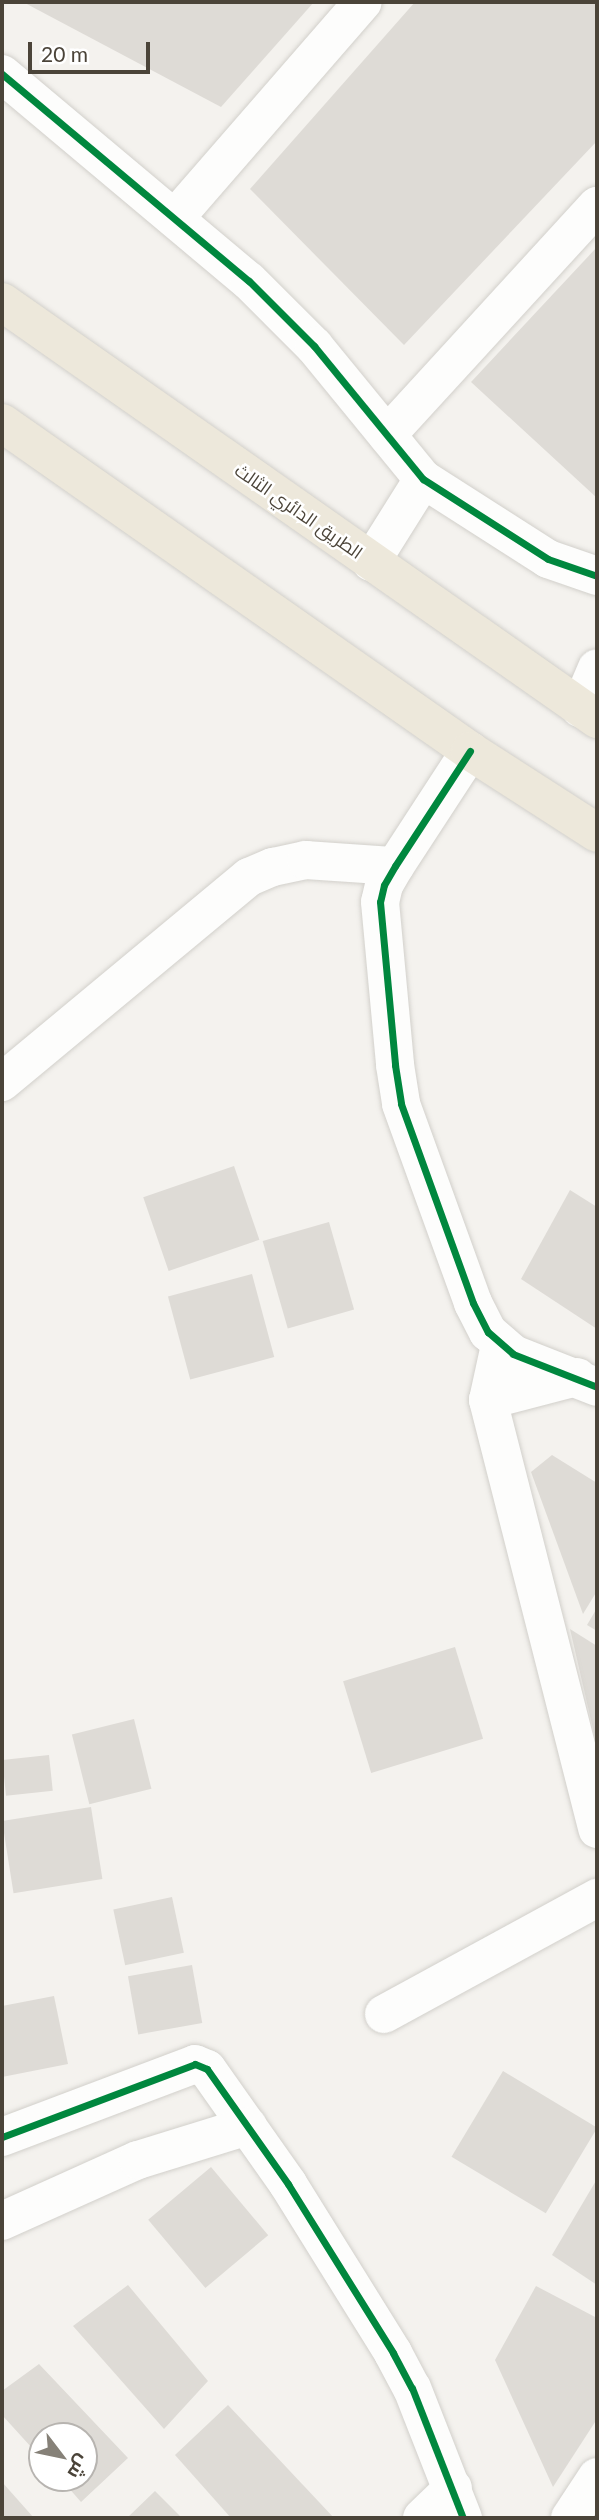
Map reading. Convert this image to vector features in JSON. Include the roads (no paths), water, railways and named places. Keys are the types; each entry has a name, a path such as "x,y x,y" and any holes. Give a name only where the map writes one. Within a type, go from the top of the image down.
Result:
{"highway":[{"name":"الطريق الدائري الثالث","path":"2,302 589,713"},
{"path":"2,423 470,751 597,833"}],"street":[{"path":"175,218 363,2"},
{"path":"2,74 248,281 306,338 423,479 548,559 597,576"},
{"path":"387,435 597,206"},
{"path":"371,562 423,479"},
{"path":"589,713 597,668"},
{"path":"470,751 384,885 380,917 401,1104 473,1303 488,1332 513,1354 587,1382"},
{"path":"2,1082 249,877 273,867 306,860 395,866"},
{"path":"500,1345 488,1400 597,1829"},
{"path":"488,1400 587,1382"},
{"path":"384,2014 597,1898"},
{"path":"2,2137 195,2064 214,2077 288,2185 412,2388 458,2503 422,2518"},
{"path":"2,2221 138,2160 248,2126"},
{"path":"570,2518 597,2477"}]}
